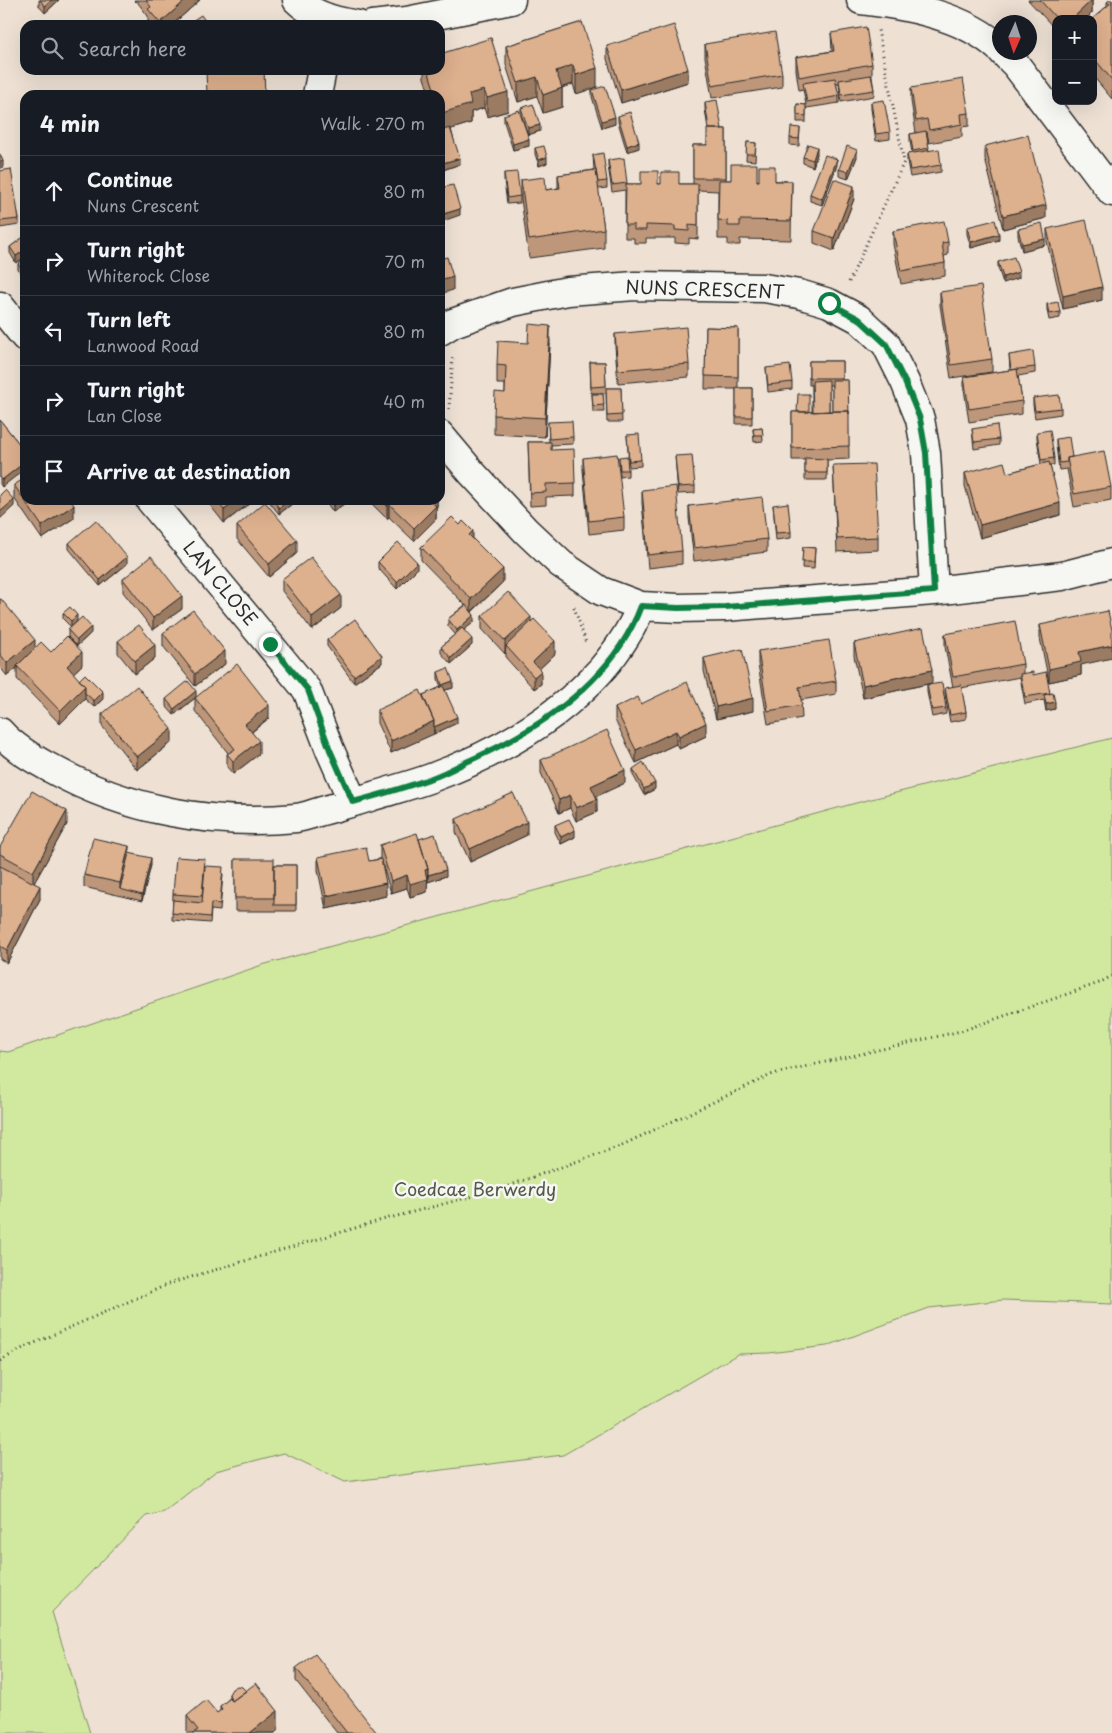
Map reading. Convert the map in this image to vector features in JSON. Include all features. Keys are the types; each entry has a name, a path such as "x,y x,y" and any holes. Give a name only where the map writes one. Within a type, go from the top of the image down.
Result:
{"street":[{"path":"297,0 301,4 334,20"},
{"path":"412,20 511,0"},
{"path":"868,0 945,17 969,28 992,43"},
{"path":"1011,60 1112,192"},
{"path":"318,90 321,75"},
{"name":"NUNS CRESCENT","path":"448,327 514,302 568,291 635,286 764,288 799,294 829,303 859,319 886,344 905,382 920,419 926,453 934,591"},
{"path":"0,306 20,332"},
{"path":"445,441 526,531 561,564 601,590 641,606 678,608 725,607 934,591 1062,576 1112,563"},
{"name":"LAN CLOSE","path":"154,505 308,690 330,750 353,802"},
{"path":"3,745 36,760 78,783 123,800 174,813 231,820 298,818 431,778 498,748 545,720 583,690 612,657 634,626 641,606"}],"path":[{"path":"838,308 904,162 868,0"},
{"path":"445,394 448,327"},
{"path":"581,577 573,605 597,674"},
{"path":"0,1361 23,1348 171,1283 382,1220 497,1190 620,1146 773,1074 961,1031 1099,983 1112,976"}],"green space":[{"name":"Coedcae Berwerdy","path":"1112,738 1112,1304 1003,1300 929,1308 827,1346 769,1353 738,1354 563,1455 345,1482 284,1453 216,1471 164,1512 146,1516 52,1612 90,1733 0,1733 0,1051 8,1052 262,965 856,803"}],"building":[{"path":"40,0 52,0 45,6"},
{"path":"146,0 186,0 163,20 157,20 148,9 151,7"},
{"path":"1040,0 1092,0 1076,15 1053,15"},
{"path":"1112,2 1112,80 1097,62 1097,15"},
{"path":"201,15 205,20 194,20"},
{"path":"582,22 597,68 576,75 573,65 556,71 562,88 543,95 537,77 518,83 506,46"},
{"path":"674,25 688,69 621,90 607,46"},
{"path":"866,27 872,64 799,77 796,57 834,51 831,33"},
{"path":"775,32 782,74 712,86 705,44"},
{"path":"491,38 508,92 487,98 484,90 469,94 471,104 445,112 445,90 434,90 430,75 445,75 445,52"},
{"path":"206,75 264,75 265,90 207,90"},
{"path":"871,75 874,90 841,95 839,80"},
{"path":"835,78 839,96 807,102 803,83"},
{"path":"963,79 969,113 961,114 962,124 929,130 927,119 916,121 911,88"},
{"path":"605,86 615,117 602,121 592,90"},
{"path":"717,100 722,129 709,129 705,102"},
{"path":"884,100 890,132 876,134 871,102"},
{"path":"533,104 540,125 528,128 521,108"},
{"path":"797,104 806,105 806,116 797,115"},
{"path":"519,110 529,139 513,144 504,115"},
{"path":"630,112 639,142 627,146 618,116"},
{"path":"791,127 800,128 799,139 790,138"},
{"path":"450,128 460,158 445,162 445,130"},
{"path":"707,129 726,129 726,178 693,178 693,145 707,145"},
{"path":"926,131 929,148 913,151 910,134"},
{"path":"1028,135 1046,205 1003,216 985,146"},
{"path":"747,142 756,143 755,154 746,154"},
{"path":"808,144 817,147 813,160 803,157"},
{"path":"544,146 547,157 539,160 535,148"},
{"path":"847,146 857,150 848,172 839,169"},
{"path":"939,149 941,165 910,170 907,154"},
{"path":"603,153 607,181 598,182 593,155"},
{"path":"825,155 837,159 822,199 810,194"},
{"path":"624,158 627,183 612,185 608,160"},
{"path":"731,164 757,164 757,181 759,181 759,166 775,166 775,181 792,181 791,221 740,220 740,226 728,226 728,221 718,220 719,180 731,180"},
{"path":"11,169 19,219 0,221 0,171"},
{"path":"596,170 604,229 529,240 521,180 545,177 546,190 560,188 558,175"},
{"path":"641,171 658,171 658,184 661,184 661,172 679,172 679,184 698,184 698,226 689,225 689,231 675,230 675,226 646,225 646,230 634,230 634,225 625,225 626,184 641,184"},
{"path":"517,172 520,196 507,198 504,173"},
{"path":"834,179 854,186 834,238 814,231"},
{"path":"453,185 460,209 445,214 445,187"},
{"path":"995,220 999,234 971,242 967,227"},
{"path":"1086,220 1102,287 1063,296 1047,229"},
{"path":"944,221 948,242 942,243 945,263 901,271 893,231"},
{"path":"1042,223 1045,239 1022,244 1018,229"},
{"path":"20,240 20,253 16,256 10,247"},
{"path":"447,257 453,277 445,279 445,258"},
{"path":"1014,257 1019,272 1003,277 998,262"},
{"path":"981,286 992,359 951,365 940,292"},
{"path":"1058,302 1060,312 1049,314 1047,304"},
{"path":"529,324 550,326 545,418 494,415 495,392 505,393 506,366 497,365 498,341 528,343"},
{"path":"686,327 689,364 618,370 615,334"},
{"path":"706,327 738,328 738,377 705,376"},
{"path":"1033,351 1035,367 1011,370 1009,355"},
{"path":"809,361 842,361 842,378 809,378"},
{"path":"590,362 605,362 606,386 591,387"},
{"path":"790,365 792,382 768,385 766,368"},
{"path":"1017,369 1022,401 969,409 964,377"},
{"path":"829,380 829,411 813,412 812,381"},
{"path":"832,380 848,380 849,411 832,411"},
{"path":"606,388 621,388 622,415 607,416"},
{"path":"736,388 752,388 752,417 736,417"},
{"path":"592,394 603,394 604,405 593,406"},
{"path":"798,394 809,394 809,412 797,412"},
{"path":"1059,395 1061,408 1035,411 1033,398"},
{"path":"849,411 849,446 792,448 792,412"},
{"path":"0,420 20,445 20,466 2,480 0,477"},
{"path":"572,421 573,437 549,439 548,422"},
{"path":"997,425 999,439 974,442 972,429"},
{"path":"762,428 763,435 754,435 753,429"},
{"path":"1050,430 1054,458 1041,460 1037,432"},
{"path":"639,434 641,460 629,461 627,435"},
{"path":"1069,437 1072,457 1067,458 1067,462 1059,463 1056,439"},
{"path":"528,442 551,442 551,450 574,449 575,483 546,484 546,492 530,493"},
{"path":"1104,451 1111,487 1074,494 1067,458"},
{"path":"617,454 624,517 589,521 583,458"},
{"path":"692,455 695,486 678,487 675,456"},
{"path":"627,456 628,470 620,470 619,457"},
{"path":"805,458 827,459 827,473 805,473"},
{"path":"1004,462 1007,473 1049,462 1060,503 980,525 965,473"},
{"path":"874,464 878,537 837,539 833,465"},
{"path":"20,481 20,494 14,485"},
{"path":"676,486 682,551 648,555 642,490"},
{"path":"5,490 14,500 0,512 0,495"},
{"path":"762,497 767,539 694,548 689,506"},
{"path":"788,503 791,532 776,533 773,505"},
{"path":"28,505 74,505 42,526"},
{"path":"220,505 231,505 224,510"},
{"path":"262,505 268,505 297,540 269,564 237,526"},
{"path":"390,505 436,506 414,528"},
{"path":"452,517 460,525 463,521 473,531 469,535 503,569 471,599 421,547"},
{"path":"96,520 127,557 100,580 69,543"},
{"path":"398,542 417,562 397,582 378,562"},
{"path":"803,547 815,548 814,562 802,562"},
{"path":"151,556 182,596 153,618 123,579"},
{"path":"311,557 341,595 312,617 282,579"},
{"path":"508,592 531,617 505,641 482,616"},
{"path":"0,599 35,640 7,663 0,654"},
{"path":"466,605 474,615 457,630 448,619"},
{"path":"70,607 77,615 71,621 63,613"},
{"path":"193,610 225,651 195,674 163,633"},
{"path":"1108,611 1112,630 1112,645 1079,652 1081,662 1049,669 1040,625"},
{"path":"82,617 91,627 77,640 68,630"},
{"path":"355,619 382,656 354,676 327,640"},
{"path":"534,619 555,641 533,662 541,671 534,677 506,646"},
{"path":"1015,621 1023,664 953,677 945,634"},
{"path":"139,625 155,645 135,661 118,641"},
{"path":"462,628 472,639 451,658 441,647"},
{"path":"923,628 932,670 863,685 854,643"},
{"path":"67,636 82,652 67,666 85,686 60,711 17,666 41,642 51,652"},
{"path":"829,640 836,681 799,687 802,705 768,711 758,651"},
{"path":"742,649 753,698 716,707 704,658"},
{"path":"237,664 269,705 245,724 259,741 233,761 227,754 235,749 195,698"},
{"path":"448,668 453,681 442,685 438,672"},
{"path":"1033,672 1033,675 1046,672 1050,693 1025,697 1020,674"},
{"path":"85,674 103,692 94,701 85,693 85,686 79,680"},
{"path":"188,681 196,691 174,709 166,699"},
{"path":"687,682 706,723 679,736 676,731 636,750 615,708 638,697 641,704"},
{"path":"942,683 946,708 932,710 927,685"},
{"path":"961,685 966,712 950,715 945,688"},
{"path":"137,686 172,729 137,757 102,714"},
{"path":"443,686 457,717 434,727 434,721 423,695"},
{"path":"420,690 434,721 391,741 377,710"},
{"path":"1053,693 1055,702 1046,704 1044,695"},
{"path":"607,730 625,770 591,786 597,799 576,808 570,795 559,800 541,760"},
{"path":"643,762 655,783 644,789 633,769"},
{"path":"32,791 67,811 33,872 0,854 0,847"},
{"path":"513,793 527,822 470,849 456,819"},
{"path":"569,819 575,830 561,837 555,825"},
{"path":"417,833 428,869 425,870 427,879 410,884 407,875 391,881 380,845"},
{"path":"435,834 446,870 428,875 419,839"},
{"path":"93,838 129,846 120,883 84,875"},
{"path":"366,847 369,861 381,859 386,883 326,896 318,857"},
{"path":"129,853 151,858 142,895 120,889"},
{"path":"176,857 205,859 202,896 173,894"},
{"path":"235,859 274,859 274,898 235,898"},
{"path":"274,865 296,865 296,905 274,905"},
{"path":"0,866 40,886 7,950 0,946"},
{"path":"205,866 223,867 220,904 211,903 210,917 172,913 173,900 202,903"},
{"path":"315,1654 377,1733 347,1733 296,1668"},
{"path":"256,1683 278,1711 250,1733 193,1733 198,1730 187,1716 206,1700 217,1713 222,1709 220,1706 230,1698 232,1701"},
{"path":"237,1686 242,1687 246,1691 232,1701 229,1694"}],"route":[{"path":"270,644 308,690 330,750 353,802 431,778 498,748 545,720 583,690 612,657 634,626 641,606 678,608 725,607 934,591 926,453 920,419 905,382 886,344 859,319 829,303"}]}
